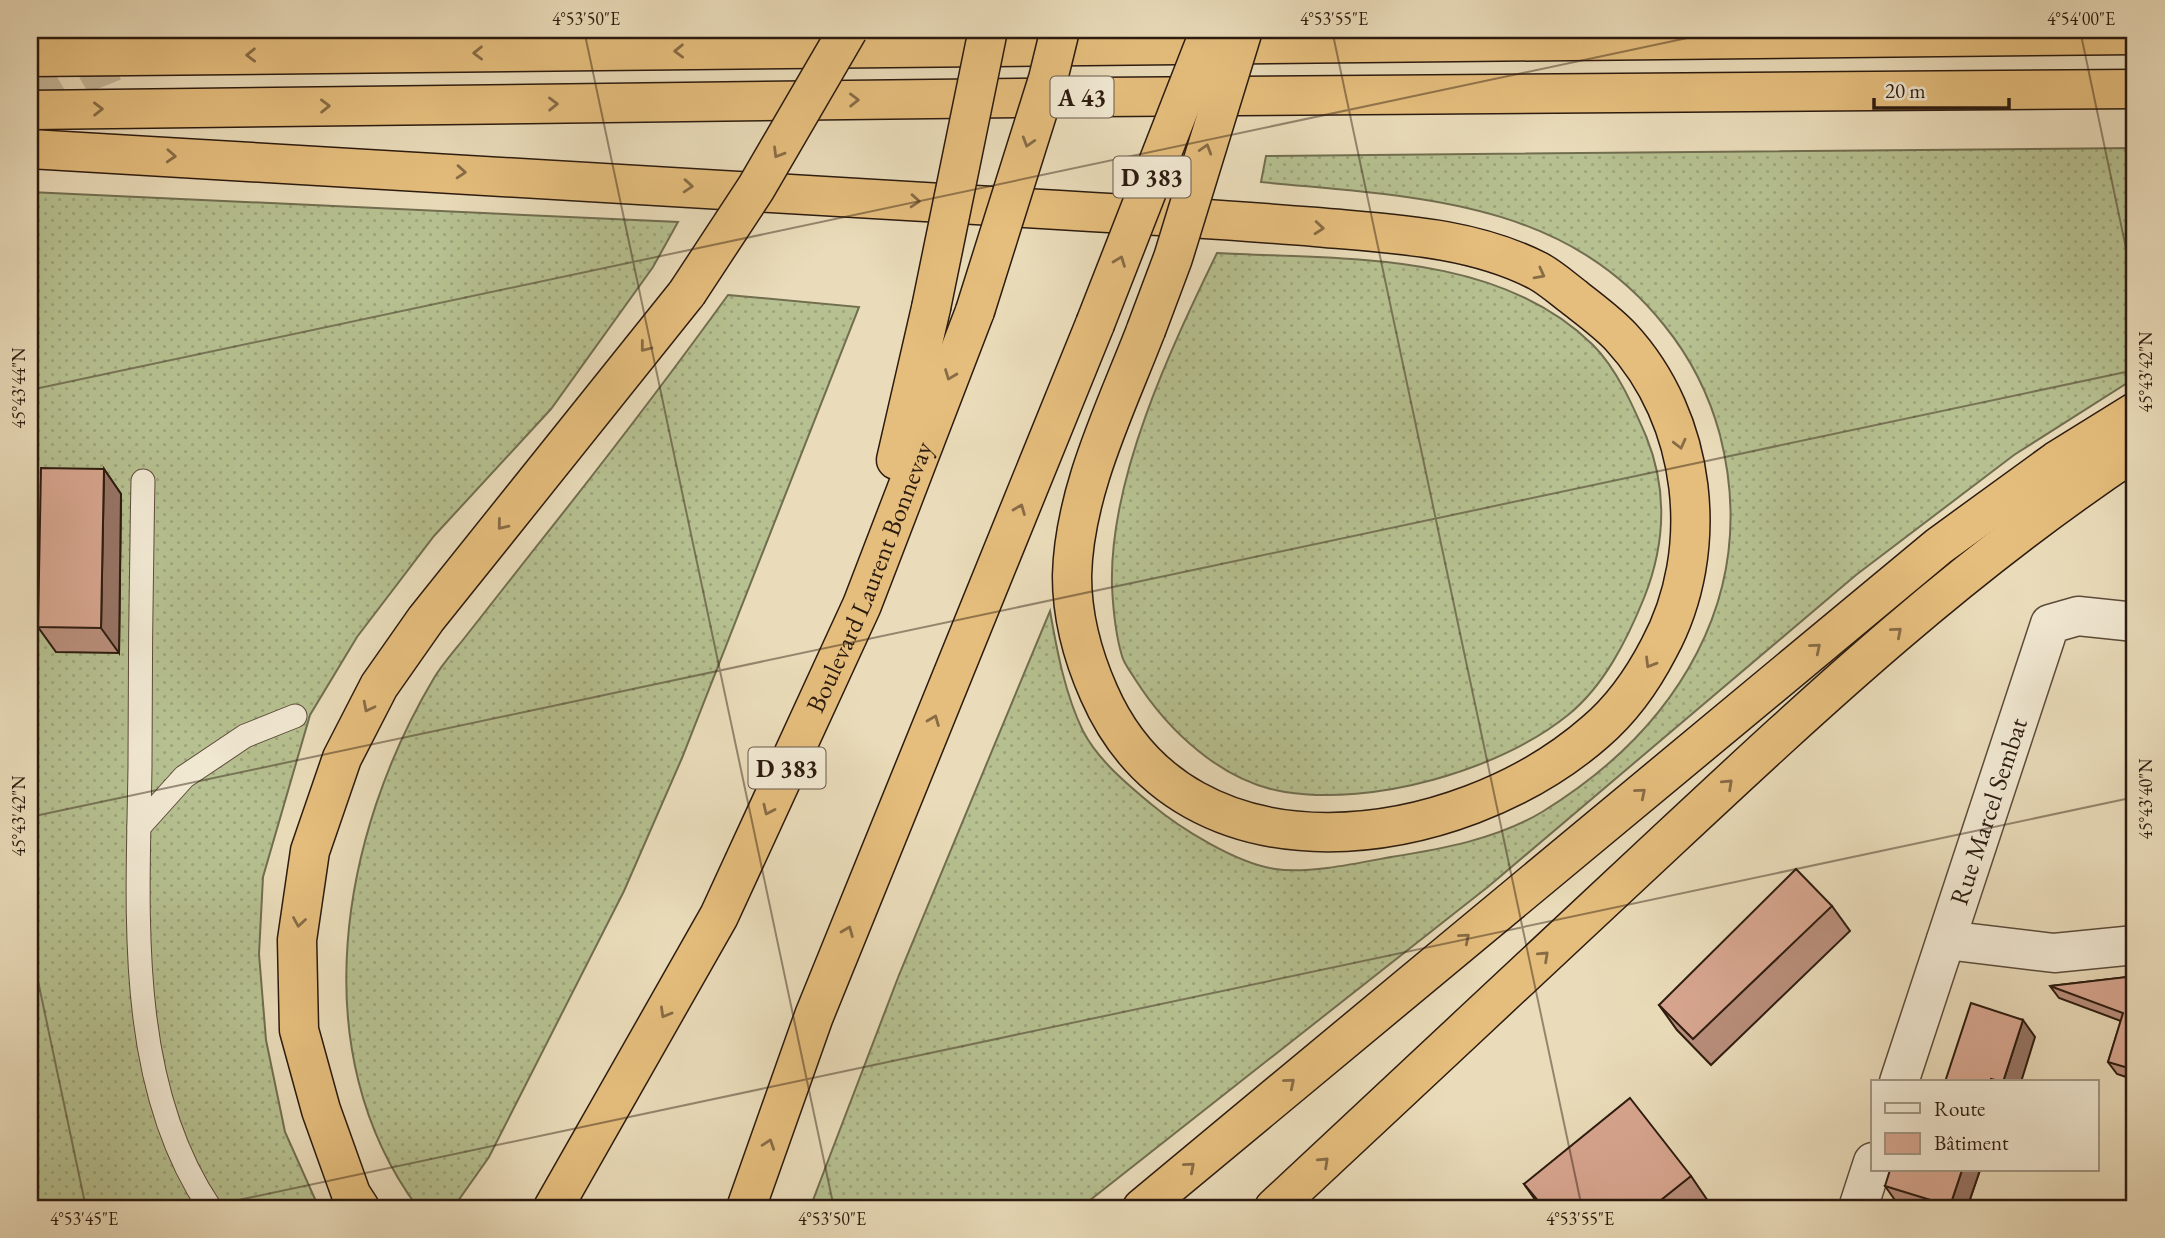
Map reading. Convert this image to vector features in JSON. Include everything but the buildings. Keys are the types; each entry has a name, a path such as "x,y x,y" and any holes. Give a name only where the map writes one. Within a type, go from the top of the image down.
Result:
{"highway":[{"path":"360,1208 351,1194 321,1110 299,1030 297,940 310,851 342,758 379,686 426,619 687,293 756,188 848,30"},
{"path":"862,605 932,308 988,30"},
{"name":"Boulevard Laurent Bonnevay","path":"554,1207 719,916 862,605 975,311 1048,79 1060,30"},
{"name":"D 383","path":"746,1208 814,1016 1095,324 1210,30"},
{"path":"30,149 393,168 1251,222 1412,235 1489,251 1542,273 1622,337 1660,390 1676,429 1686,467 1692,518 1678,600 1663,643 1637,685 1600,728 1563,757 1493,794 1436,817 1379,829 1326,834 1293,832 1243,822 1189,798 1133,750 1107,712 1089,671 1074,598 1072,575 1082,505 1173,258 1243,30"},
{"name":"A 43","path":"30,57 2135,35"},
{"name":"A 43","path":"30,110 1098,97 2135,89"},
{"path":"1142,1208 1939,546 2056,461 2135,412"},
{"path":"1274,1208 1807,710 1956,580 2077,489 2135,451"}],"street":[{"name":"Rue Marcel Sembat","path":"1900,1080 2050,624 2078,616 2135,622"},
{"path":"1946,940 2054,953 2135,946"},
{"path":"1858,1208 1871,1168"}],"lane":[{"path":"142,481 139,945 147,1026 163,1105 188,1176 210,1208"},
{"path":"139,827 184,777 245,736 295,716"}],"green space":[{"path":"2135,148 2135,378 2014,455 1856,575 1489,886 1080,1208 810,1208 899,975 1050,611 1071,702 1089,742 1105,761 1151,804 1193,834 1243,860 1260,866 1288,870 1333,867 1449,846 1488,836 1542,812 1590,779 1633,741 1668,699 1697,653 1717,603 1728,550 1730,494 1720,435 1710,405 1690,363 1664,325 1624,283 1579,251 1531,227 1480,211 1427,200 1261,182 1266,156"},
{"path":"30,192 678,222 653,267 551,409 434,536 357,637 310,715 263,877 259,954 266,1040 285,1132 319,1208 30,1208"},
{"path":"1217,253 1366,260 1465,276 1511,292 1554,314 1593,345 1617,376 1646,436 1658,477 1661,517 1656,558 1644,598 1613,661 1581,703 1540,735 1471,768 1395,789 1356,794 1285,792 1262,786 1219,766 1180,735 1148,698 1126,665 1120,648 1112,594 1114,545 1121,502 1146,415"},
{"path":"728,295 859,307 682,758 624,891 489,1157 453,1208 418,1208 382,1147 358,1081 348,1013 348,943 357,873 376,805 402,739 438,672 607,457"}],"tunnel":[{"path":"30,106 86,73 194,30"}]}
